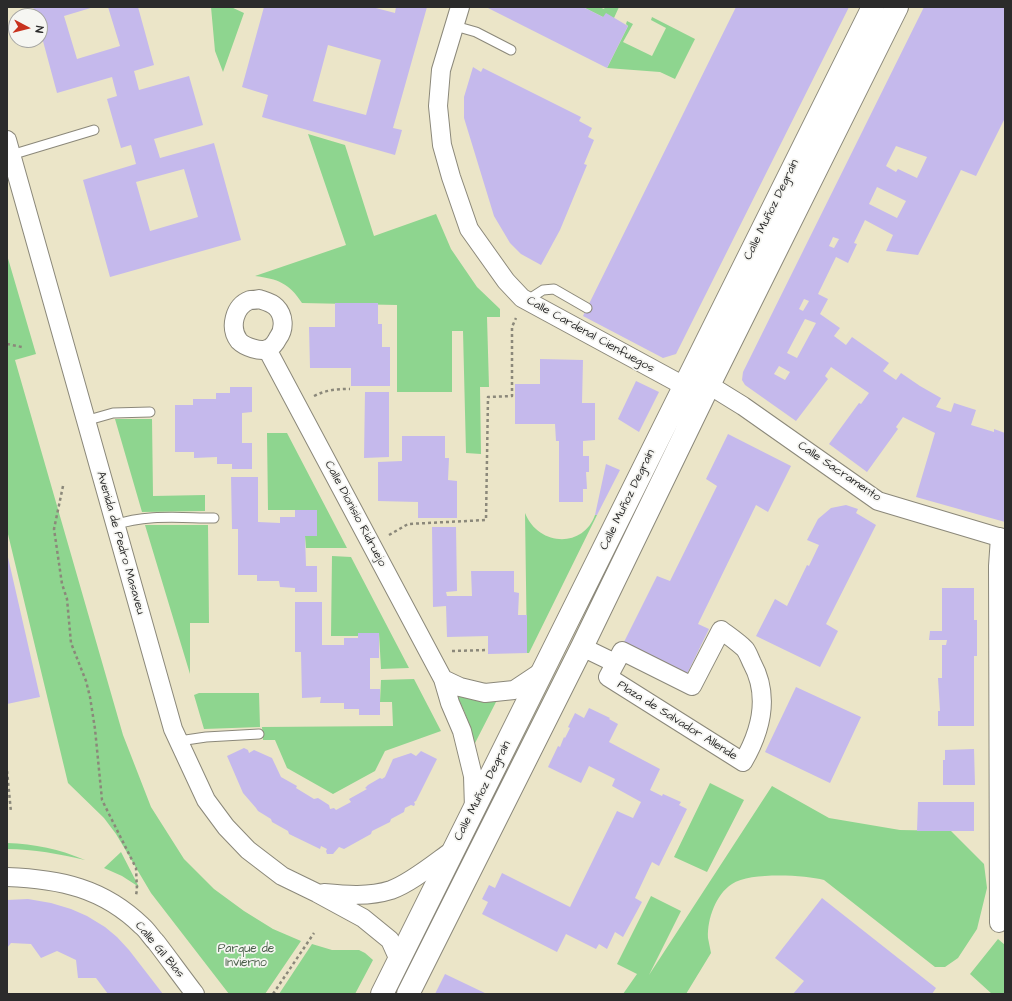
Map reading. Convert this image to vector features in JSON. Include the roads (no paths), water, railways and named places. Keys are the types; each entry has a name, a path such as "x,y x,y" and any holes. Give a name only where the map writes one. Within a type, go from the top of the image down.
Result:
{"highway":[{"name":"Calle Muñoz Degraín","path":"382,994 873,7"},
{"name":"Calle Muñoz Degraín","path":"408,994 582,647 897,7"}],"street":[{"name":"Calle Cardenal Cienfuegos","path":"460,7 441,70 438,106 442,145 451,177 469,229 506,281 524,299 684,386 707,391"},
{"name":"Avenida de Pedro Masaveu","path":"9,148 173,728 206,800 226,827 248,850 282,876 317,893 369,922 390,940 399,960"},
{"name":"Calle Dionisio Ridruejo","path":"267,349 443,679 462,731 473,776 474,808"},
{"name":"Calle Sacramento","path":"707,391 743,406 878,501 1002,538"},
{"path":"999,923 1002,751 998,566 1002,538"},
{"name":"Plaza de Salvador Allende","path":"721,630 745,650 758,673 762,696 760,725 751,748 742,762 608,677 615,664 622,651 692,686 721,630"},
{"name":"Plaza de Salvador Allende","path":"582,647 615,664"},
{"path":"443,679 460,687 485,693 514,690 544,670"},
{"name":"Avenida de Pedro Masaveu","path":"317,893 346,896 373,894 392,890 453,850"},
{"name":"Calle Gil Blas","path":"7,877 53,881 84,888 110,901 143,926 195,994"}],"lane":[{"path":"455,26 476,32 511,50"},
{"path":"9,148 94,130"},
{"path":"524,299 543,290 554,289 586,308"},
{"path":"85,421 113,413 150,412"},
{"path":"115,525 126,521 145,518 214,518"},
{"path":"179,741 206,737 259,734"}],"park label":[{"name":"Parque de Invierno","path":"246,956"}]}
